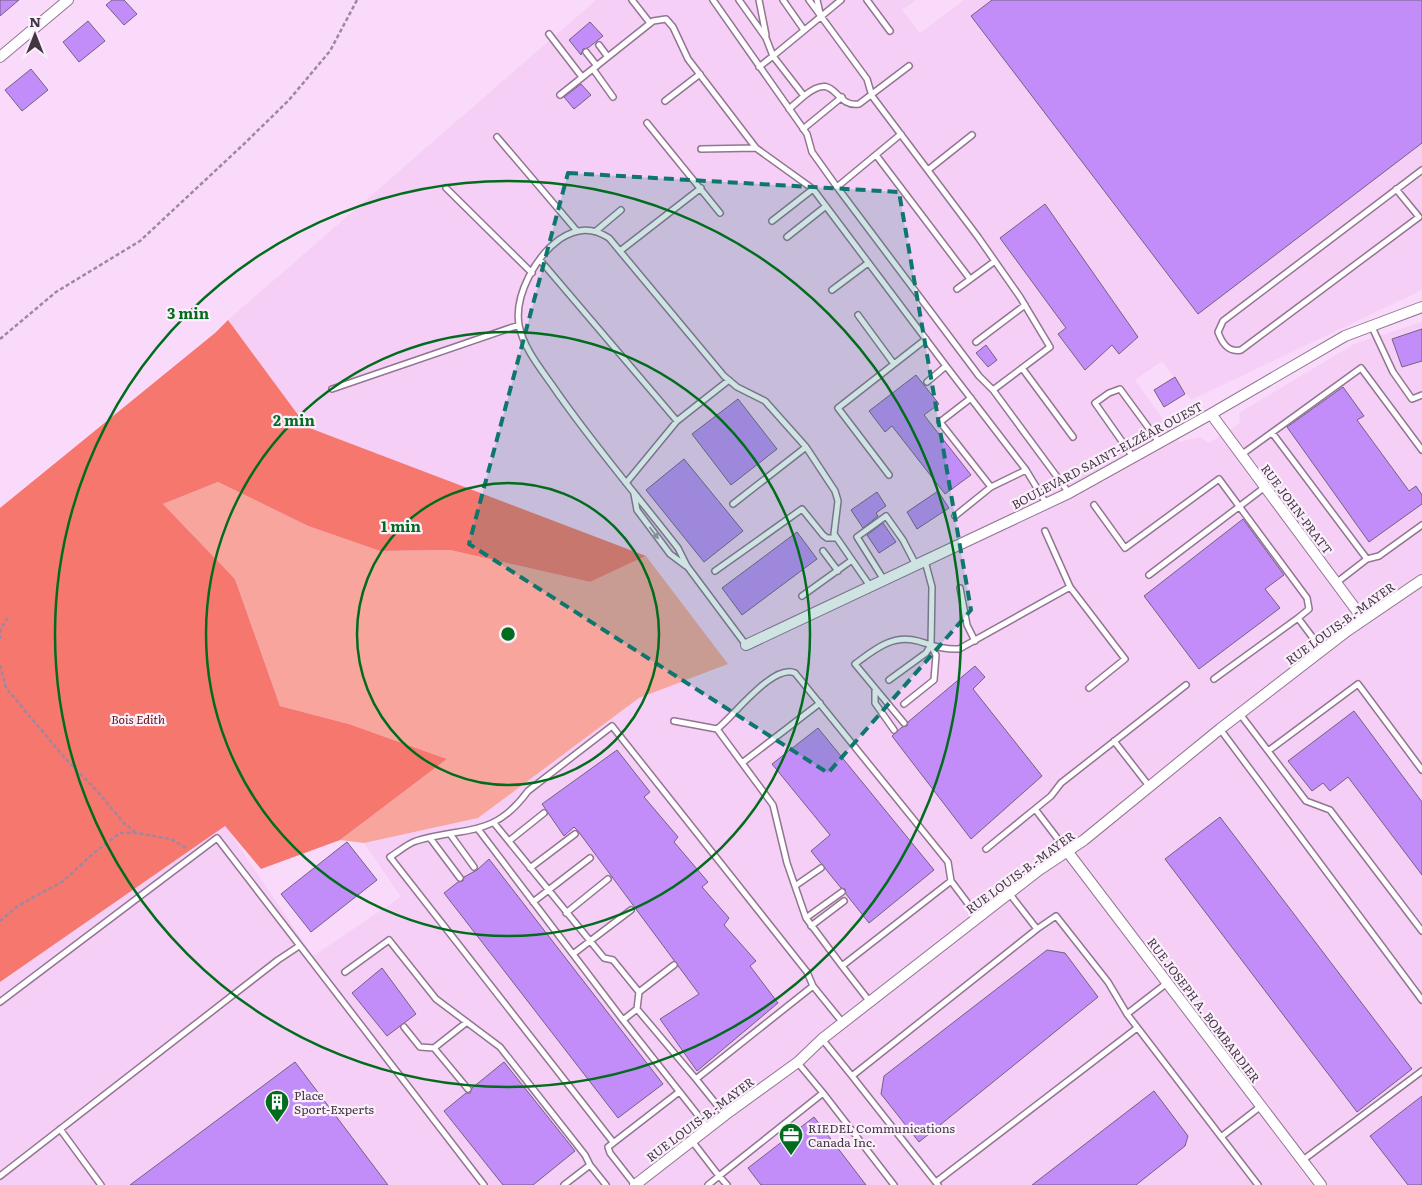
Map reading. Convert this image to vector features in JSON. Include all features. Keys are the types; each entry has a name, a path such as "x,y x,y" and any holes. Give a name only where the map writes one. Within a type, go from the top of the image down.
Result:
{"street":[{"path":"0,57 68,0"},
{"name":"BOULEVARD SAINT-ELZÉAR OUEST","path":"746,645 1069,493 1211,414 1307,356 1371,324 1422,307"},
{"name":"RUE JOHN-PRATT","path":"1211,414 1364,619"},
{"name":"RUE LOUIS-B.-MAYER","path":"635,1185 725,1115 798,1062 822,1039 1009,893 1150,788 1240,714 1323,650 1364,619 1422,580"},
{"name":"RUE JOSEPH A. BOMBARDIER","path":"1067,851 1322,1185"}],"lane":[{"path":"632,0 650,24"},
{"path":"713,0 803,129 812,152 837,187 979,376 993,390 1069,493"},
{"path":"739,0 766,38"},
{"path":"758,0 766,38 773,56 804,96"},
{"path":"783,0 804,30"},
{"path":"809,0 867,79 872,96 995,261 1050,346 993,390"},
{"path":"817,0 821,16"},
{"path":"759,67 841,0"},
{"path":"867,0 890,31"},
{"path":"560,95 650,24 662,18 670,22 688,59 756,148 813,189 1026,470 1046,504"},
{"path":"549,34 582,77"},
{"path":"599,45 608,57"},
{"path":"586,52 613,97"},
{"path":"789,109 813,89 823,85 829,86 854,105 872,96 909,66"},
{"path":"665,100 700,74"},
{"path":"803,129 842,97"},
{"path":"647,123 720,214"},
{"path":"837,187 901,134"},
{"path":"928,170 972,135"},
{"path":"497,137 576,231"},
{"path":"701,149 756,148"},
{"path":"876,155 970,279"},
{"path":"1396,189 1419,217 1246,347 1235,351 1227,347 1218,332 1223,321 1396,189 1422,170"},
{"path":"446,188 532,273"},
{"path":"620,251 701,188"},
{"path":"772,221 813,189"},
{"path":"787,237 826,206"},
{"path":"596,231 622,210"},
{"path":"746,645 686,566 678,548 626,483 544,373 526,344 519,325 521,300 532,273 540,260 558,240 576,231 589,229 609,238 729,380 765,401 806,447 836,491 838,501 834,529 836,538 870,587"},
{"path":"540,260 677,422"},
{"path":"957,289 995,261"},
{"path":"832,290 868,263"},
{"path":"976,342 1025,305"},
{"path":"858,316 894,364"},
{"path":"1371,324 1398,382 1412,399 1422,395"},
{"path":"332,389 519,325"},
{"path":"888,475 838,408 926,339"},
{"path":"927,382 946,366"},
{"path":"1022,368 1073,438"},
{"path":"1241,455 1273,434 1361,368 1422,450"},
{"path":"626,483 677,422 729,380"},
{"path":"1133,458 1095,403 1109,393 1120,389 1159,443"},
{"path":"970,398 940,422 991,487"},
{"path":"1273,434 1367,559"},
{"path":"733,504 806,447"},
{"path":"955,516 991,487 1026,470"},
{"path":"1094,506 1125,548 1219,479 1307,598 1309,609 1214,680"},
{"path":"1149,574 1265,487"},
{"path":"634,493 637,510 670,554 686,566"},
{"path":"715,571 802,509 823,535 827,538 836,538"},
{"path":"884,580 857,537 886,516 921,563 932,587 931,645 936,655 934,680 904,704"},
{"path":"1336,583 1367,559 1379,556 1422,525"},
{"path":"1045,531 1070,587 1125,659 1089,688"},
{"path":"823,551 838,570"},
{"path":"802,596 852,560"},
{"path":"904,723 885,698 874,690 855,664 889,642 904,639 946,650 960,650 1070,587"},
{"path":"960,588 967,625 975,641"},
{"path":"1298,618 1323,650"},
{"path":"889,680 926,654 931,645"},
{"path":"717,730 751,695 773,678 789,671 798,676 948,862 951,881 979,917"},
{"path":"1268,751 1358,684 1422,770"},
{"path":"986,849 1051,796 1061,783 1186,685"},
{"path":"874,690 874,703 894,730"},
{"path":"742,763 820,703"},
{"path":"1240,714 1306,801 1330,810 1422,931"},
{"path":"674,721 717,730 773,806 795,886 806,918 870,1002"},
{"path":"613,1142 390,857 415,842 478,829 494,823 518,805 528,791 612,726 801,964 813,986 843,1023"},
{"path":"1220,730 1422,1000"},
{"path":"1114,741 1150,788"},
{"path":"1035,809 1067,851"},
{"path":"508,841 544,813"},
{"path":"494,823 590,942 604,958 613,960 639,992"},
{"path":"478,829 623,1020 708,1128"},
{"path":"450,834 474,867"},
{"path":"530,868 575,834"},
{"path":"0,1002 217,838 484,1185"},
{"path":"430,838 460,878"},
{"path":"533,902 590,858"},
{"path":"795,886 821,868"},
{"path":"566,912 608,879"},
{"path":"842,966 951,881"},
{"path":"806,918 842,892"},
{"path":"1009,893 1038,929"},
{"path":"811,926 844,900"},
{"path":"573,954 631,910"},
{"path":"852,1076 1056,916 1108,982 1126,1014 1258,1185"},
{"path":"345,972 389,940 436,999 500,1047 585,1155 590,1165 606,1185"},
{"path":"0,1176 278,960 299,946"},
{"path":"623,1020 637,1009 639,992 674,965"},
{"path":"1126,1014 1168,983"},
{"path":"696,1079 813,986"},
{"path":"637,1009 725,1115"},
{"path":"404,1027 420,1047 434,1048 467,1022"},
{"path":"822,1039 937,1184 1137,1028"},
{"path":"434,1048 468,1089"},
{"path":"798,1062 894,1185"},
{"path":"1303,1160 1422,1071"},
{"path":"635,1185 610,1153 608,1147 679,1092"},
{"path":"708,1185 823,1093"},
{"path":"1221,1137 1261,1106"},
{"path":"60,1129 101,1185"},
{"path":"691,1141 726,1185"},
{"path":"564,1185 590,1165"}],"path":[{"path":"0,339 56,292 140,240 245,143 289,100 330,51 357,0"},
{"path":"0,639 2,628 9,616"},
{"path":"0,665 6,688 64,757 97,790 124,824 136,833"},
{"path":"0,921 19,904 62,882 96,851 120,833 136,833 171,839 195,854"}],"highlighted area":[{"path":"568,173 899,192 971,610 828,773 469,544"}],"shaded area":[{"path":"596,0 916,0 902,10 920,33 964,0 1422,0 1422,290 1191,400 1162,361 1135,380 1179,442 1200,437 1209,443 1240,423 1239,413 1354,344 1422,322 1422,1185 0,1185 0,982 225,826 313,956 401,897 364,843 478,818 639,698 727,664 645,556 307,427 228,320"},
{"path":"218,482 308,526 380,551 450,550 590,582 646,556 728,664 639,698 478,818 364,843 340,840 447,759 349,724 280,706 235,579 163,504"}],"green space":[{"name":"Bois Edith","path":"228,320 307,427 646,556 590,582 450,550 380,551 308,526 218,482 163,504 235,579 280,706 349,724 447,759 340,840 261,869 225,826 0,982 0,508 215,333"}],"building":[{"path":"0,0 19,0 0,16"},
{"path":"112,0 124,0 137,14 124,25 106,5"},
{"path":"992,0 1422,0 1422,143 1198,314 971,16"},
{"path":"88,21 105,41 79,62 63,42"},
{"path":"590,22 603,36 588,48 583,49 581,55 569,40"},
{"path":"31,69 48,90 22,111 5,90"},
{"path":"581,84 591,95 574,109 564,97"},
{"path":"1045,204 1138,337 1119,354 1112,345 1085,370 1058,334 1066,328 1000,238"},
{"path":"1422,329 1422,361 1402,367 1392,339"},
{"path":"986,345 997,360 988,367 976,353"},
{"path":"916,375 939,404 924,415 971,475 945,494 892,426 885,432 869,411"},
{"path":"1175,377 1185,394 1164,407 1154,390"},
{"path":"1343,387 1364,416 1357,420 1409,491 1416,486 1422,495 1422,504 1369,542 1287,427"},
{"path":"738,399 777,449 731,485 692,434"},
{"path":"684,459 743,531 704,562 646,490"},
{"path":"938,491 949,508 917,529 907,512"},
{"path":"877,492 886,506 876,513 878,516 863,528 851,510"},
{"path":"1243,519 1284,575 1265,589 1280,608 1199,669 1144,596"},
{"path":"883,523 896,542 879,553 867,535"},
{"path":"797,532 817,559 742,615 722,588"},
{"path":"975,666 985,677 973,689 1042,776 971,839 892,736 902,727 907,726 908,722"},
{"path":"1354,711 1422,802 1422,875 1348,777 1330,791 1323,783 1312,791 1288,761"},
{"path":"818,728 934,870 869,923 846,894 845,889 841,888 811,851 830,835 772,764"},
{"path":"617,750 650,792 644,797 678,837 674,842 708,882 702,887 729,918 724,925 756,961 750,966 778,1003 697,1071 660,1019 699,994 578,831 574,827 564,836 542,804"},
{"path":"1220,817 1412,1069 1357,1112 1165,859"},
{"path":"347,842 377,880 311,932 281,894"},
{"path":"489,859 663,1084 618,1118 444,893 458,882 463,881 464,877 477,870"},
{"path":"1047,950 1065,953 1098,997 919,1142 881,1094 884,1076"},
{"path":"382,968 416,1014 387,1036 352,993"},
{"name":"Place Sport-Experts","path":"295,1062 388,1185 130,1185"},
{"path":"504,1062 575,1151 533,1185 503,1185 444,1111 466,1093 470,1093 472,1088"},
{"path":"1154,1091 1188,1136 1185,1146 1136,1185 1032,1185"},
{"path":"1422,1096 1422,1185 1408,1185 1370,1136"},
{"path":"814,1117 866,1185 761,1185 748,1168"}],"place":[{"name":"Place Sport-Experts","path":"277,1123"},
{"name":"RIEDEL Communications Canada Inc.","path":"791,1156"}]}
